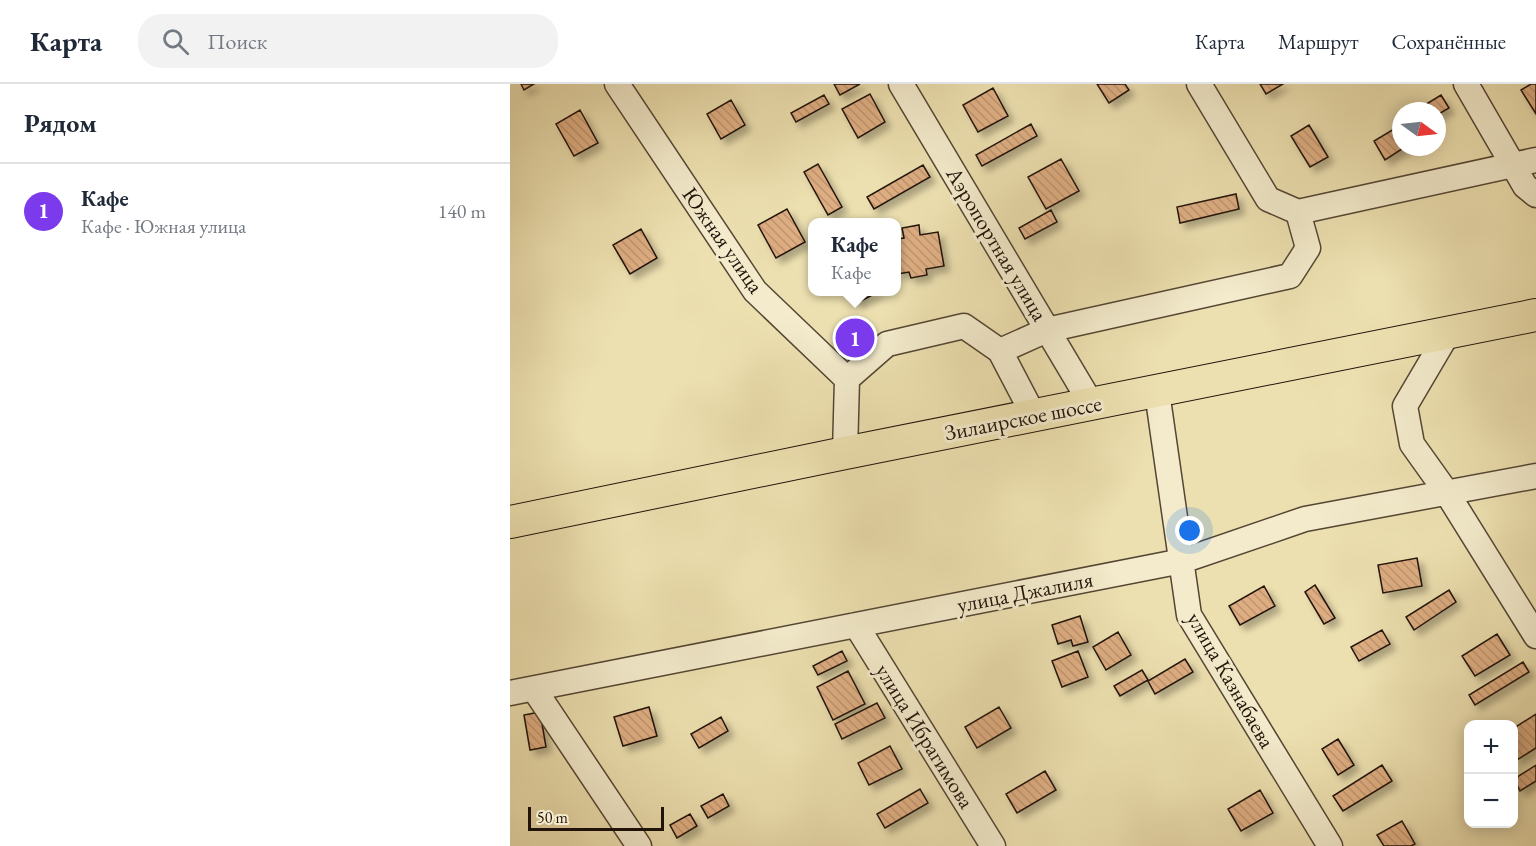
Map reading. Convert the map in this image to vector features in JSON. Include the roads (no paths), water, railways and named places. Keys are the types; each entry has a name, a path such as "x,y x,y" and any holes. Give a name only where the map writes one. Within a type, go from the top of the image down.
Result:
{"main road":[{"name":"Зилаирское шоссе","path":"510,522 1536,315"}],"street":[{"name":"Южная улица","path":"617,84 755,291 847,379"},
{"name":"Аэропортная улица","path":"901,84 1092,405"},
{"path":"1199,84 1268,199 1298,212 1525,163"},
{"path":"1466,84 1525,163 1525,186 1536,195"},
{"path":"1000,351 1047,330 1290,276 1308,248 1298,212"},
{"path":"845,453 847,379 887,344 964,326 1000,351 1034,416"},
{"path":"1448,333 1405,406 1412,444 1447,493 1536,636"},
{"name":"улица Казнабаева","path":"1157,392 1189,615 1330,846"},
{"name":"улица Джалиля","path":"510,693 1182,561 1305,519 1536,476"},
{"name":"улица Ибрагимова","path":"856,625 993,846"},
{"path":"534,690 639,846"}],"place":[{"name":"Кафе","path":"855,338"}]}
